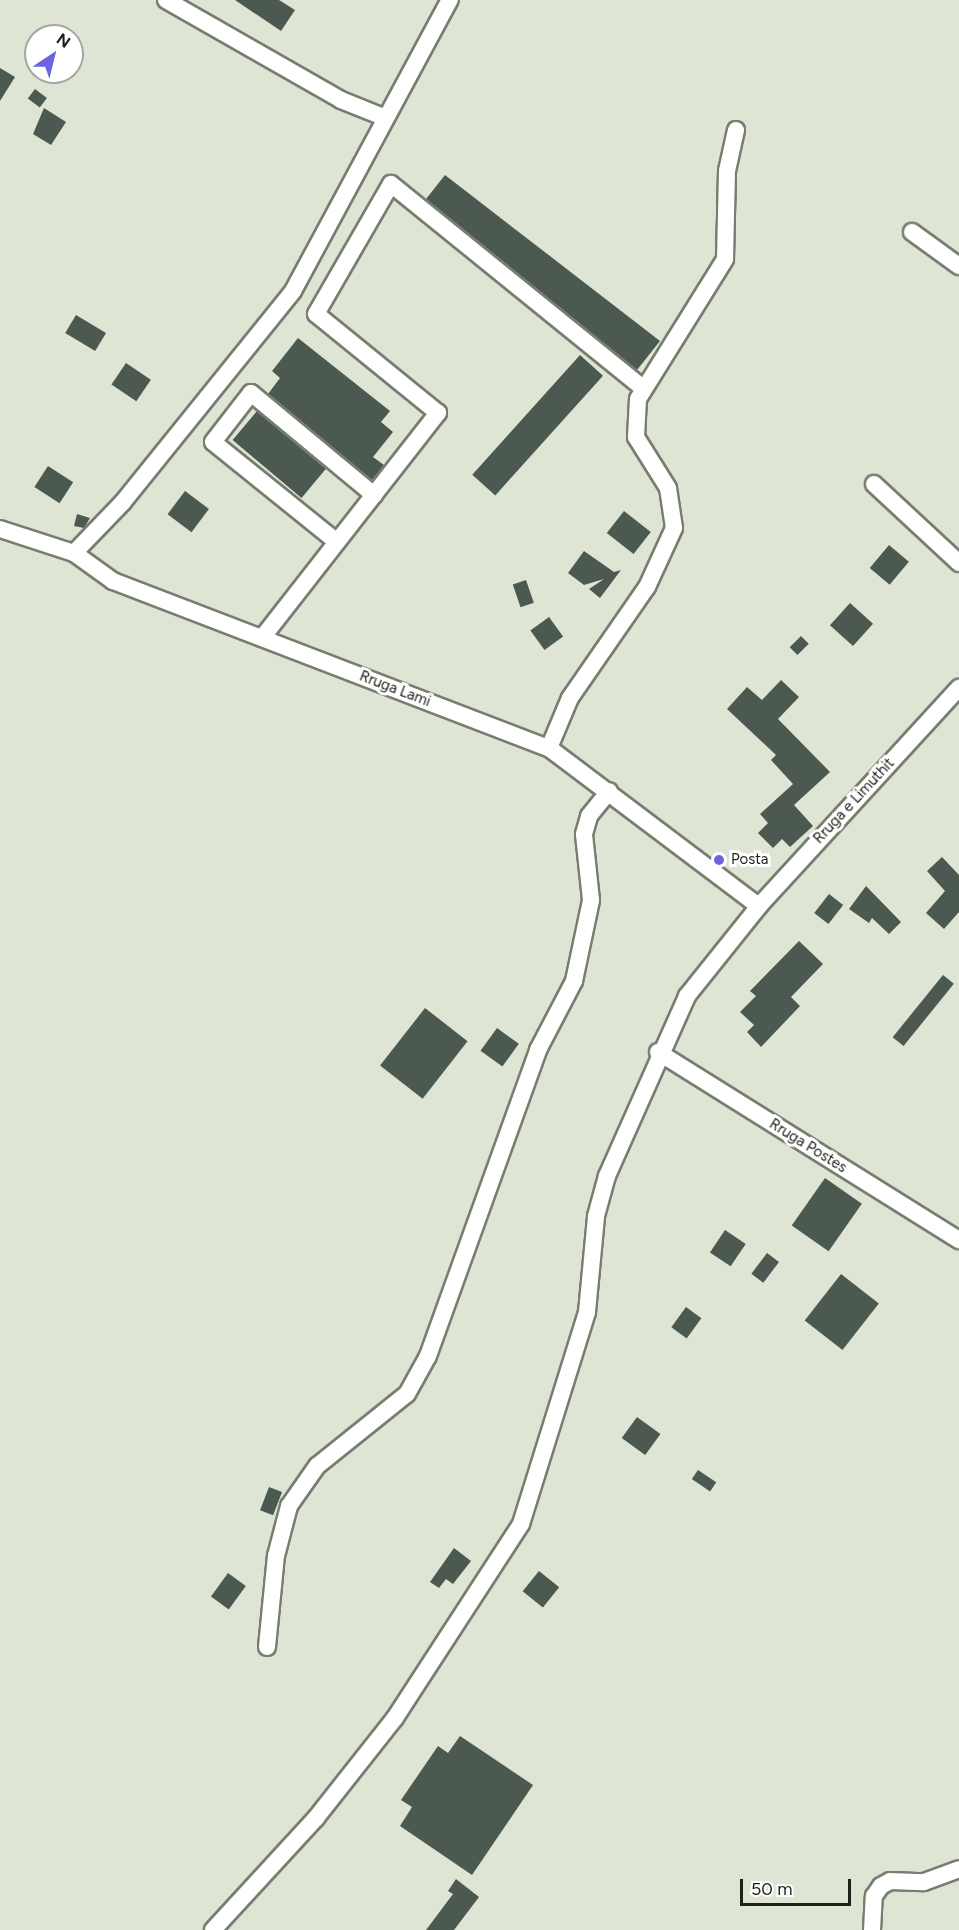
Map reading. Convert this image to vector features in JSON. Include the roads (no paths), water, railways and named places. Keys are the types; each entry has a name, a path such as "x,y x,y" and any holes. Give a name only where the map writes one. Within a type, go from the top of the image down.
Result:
{"street":[{"path":"166,0 341,100 386,118"},
{"path":"77,556 293,291 450,0"},
{"path":"549,748 570,698 646,587 674,528 668,488 636,437 643,388 725,259 727,171 736,130"},
{"path":"262,638 438,413 316,314 391,183 643,388"},
{"path":"912,232 959,266"},
{"path":"337,542 213,442 251,393 374,495"},
{"path":"874,484 959,563"},
{"name":"Rruga Lami","path":"0,529 77,556 94,571 549,748 759,906"},
{"name":"Rruga e Limuthit","path":"213,1930 316,1818 395,1718 521,1524 587,1312 598,1206 658,1052 687,996 759,906 956,698"},
{"path":"267,1647 276,1556 289,1506 317,1466 407,1394 428,1356 538,1050 574,981 591,900 584,834 589,816 609,791"},
{"name":"Rruga Postes","path":"658,1052 959,1240"},
{"path":"872,1930 874,1896 881,1886 890,1881 924,1881 959,1869"}],"place":[{"name":"Posta","path":"719,860"}]}
